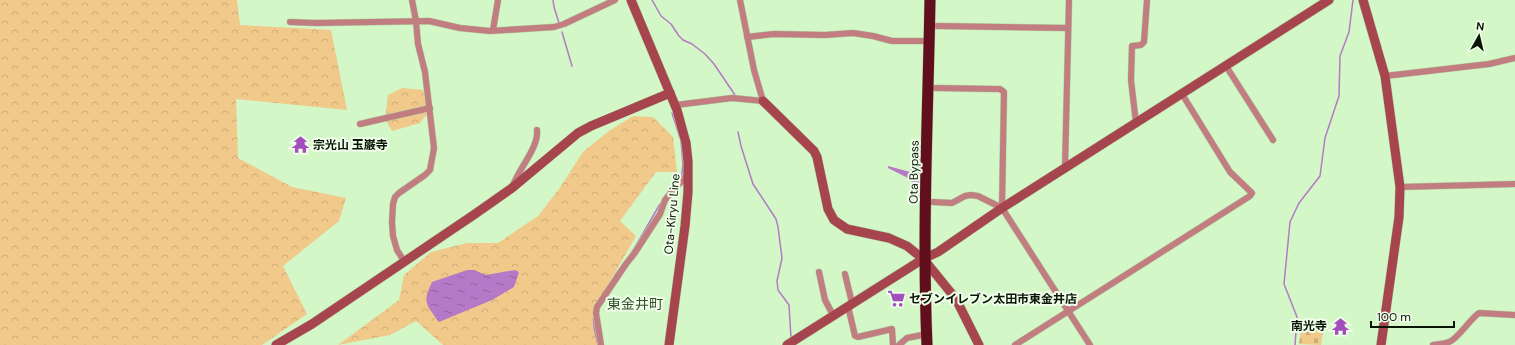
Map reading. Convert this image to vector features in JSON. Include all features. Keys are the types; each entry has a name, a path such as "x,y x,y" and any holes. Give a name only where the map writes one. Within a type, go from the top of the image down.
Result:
{"highway":[{"name":"Ota Bypass","path":"927,340 930,0"},
{"name":"Ota Bypass","path":"934,345 933,271 927,258 933,202 938,0"}],"street":[{"path":"404,261 397,250 394,236 392,222 393,204 395,197 399,193 425,175 432,167 434,140 425,72 418,44 412,0"},
{"path":"493,30 498,0"},
{"path":"290,22 429,21 460,28 481,30 556,27 615,0"},
{"name":"Ota-Kiryu Line","path":"631,0 676,105 686,143 688,174 685,226 669,345"},
{"path":"740,0 754,70 763,101 814,151 817,157 828,209 834,220 847,228 876,234 898,242 927,258"},
{"path":"1065,168 1069,0"},
{"path":"1136,123 1131,80 1131,51 1132,46 1141,45 1144,42 1147,0"},
{"path":"1363,0 1385,76 1400,186 1399,217 1381,345"},
{"path":"791,343 927,258 1002,208 1226,66 1325,1"},
{"path":"937,26 1068,28"},
{"path":"747,38 774,34 825,35 853,33 892,41 930,41"},
{"path":"1385,76 1489,64 1515,58"},
{"path":"1226,66 1273,140"},
{"path":"936,88 1000,89 1004,92 1002,208"},
{"path":"276,345 312,324 475,214 512,188 578,133 591,126 670,93"},
{"path":"1015,345 1250,196 1252,193 1230,172 1182,94"},
{"path":"676,105 732,98 763,101"},
{"path":"360,124 430,108"},
{"path":"512,188 515,178 536,142 537,130"},
{"path":"601,345 596,313 597,307 660,214 665,200 688,174"},
{"path":"1400,186 1515,184"},
{"path":"933,202 952,203 965,196 971,195 978,196 1002,208 1090,345"},
{"path":"933,271 956,299 979,345"},
{"path":"819,272 825,300 834,316"},
{"path":"845,274 855,336 858,337 892,329 893,345"},
{"path":"1433,345 1447,343 1452,340 1466,324 1479,313 1515,315"},
{"path":"898,345 907,338 927,340"}],"green space":[{"path":"0,0 237,0 240,25 331,30 347,110 236,99 238,158 292,187 346,198 339,221 283,266 307,314 262,345 0,345"},
{"path":"402,88 423,90 428,113 420,123 392,131 385,119 388,95"},
{"path":"633,116 653,117 673,137 677,172 656,172 620,221 636,236 593,311 598,345 443,345 416,321 390,335 338,345 399,300 404,275 431,252 467,243 498,243 538,216 559,189 583,152 609,131"},
{"path":"1302,322 1324,325 1321,345 1299,344"}],"water":[{"path":"918,143 920,144 919,185 917,186 906,177 888,168 888,166 910,172"},
{"path":"467,270 474,270 486,275 515,270 519,272 514,287 492,300 439,322 428,307 426,299 432,282"}],"waterway":[{"path":"553,0 559,23"},
{"path":"652,0 661,16 671,24 679,36 705,54 714,64 735,95"},
{"path":"1295,345 1297,317 1284,284 1290,222 1299,203 1320,176 1325,138 1339,96 1340,56 1349,32 1353,0"},
{"path":"562,32 572,66"},
{"path":"672,113 680,138"},
{"path":"738,132 753,184 776,219 782,258 777,281 778,290 789,305 791,338"},
{"path":"665,196 682,174 683,164 681,142"},
{"path":"615,275 634,249 660,204"},
{"path":"594,309 594,327 598,345"}],"place":[{"name":"宗光山 玉巌寺","path":"300,145"},
{"name":"セブンイレブン太田市東金井店","path":"896,299"},
{"name":"南光寺","path":"1340,326"}],"district":[{"name":"東金井町","path":"635,304"}]}
